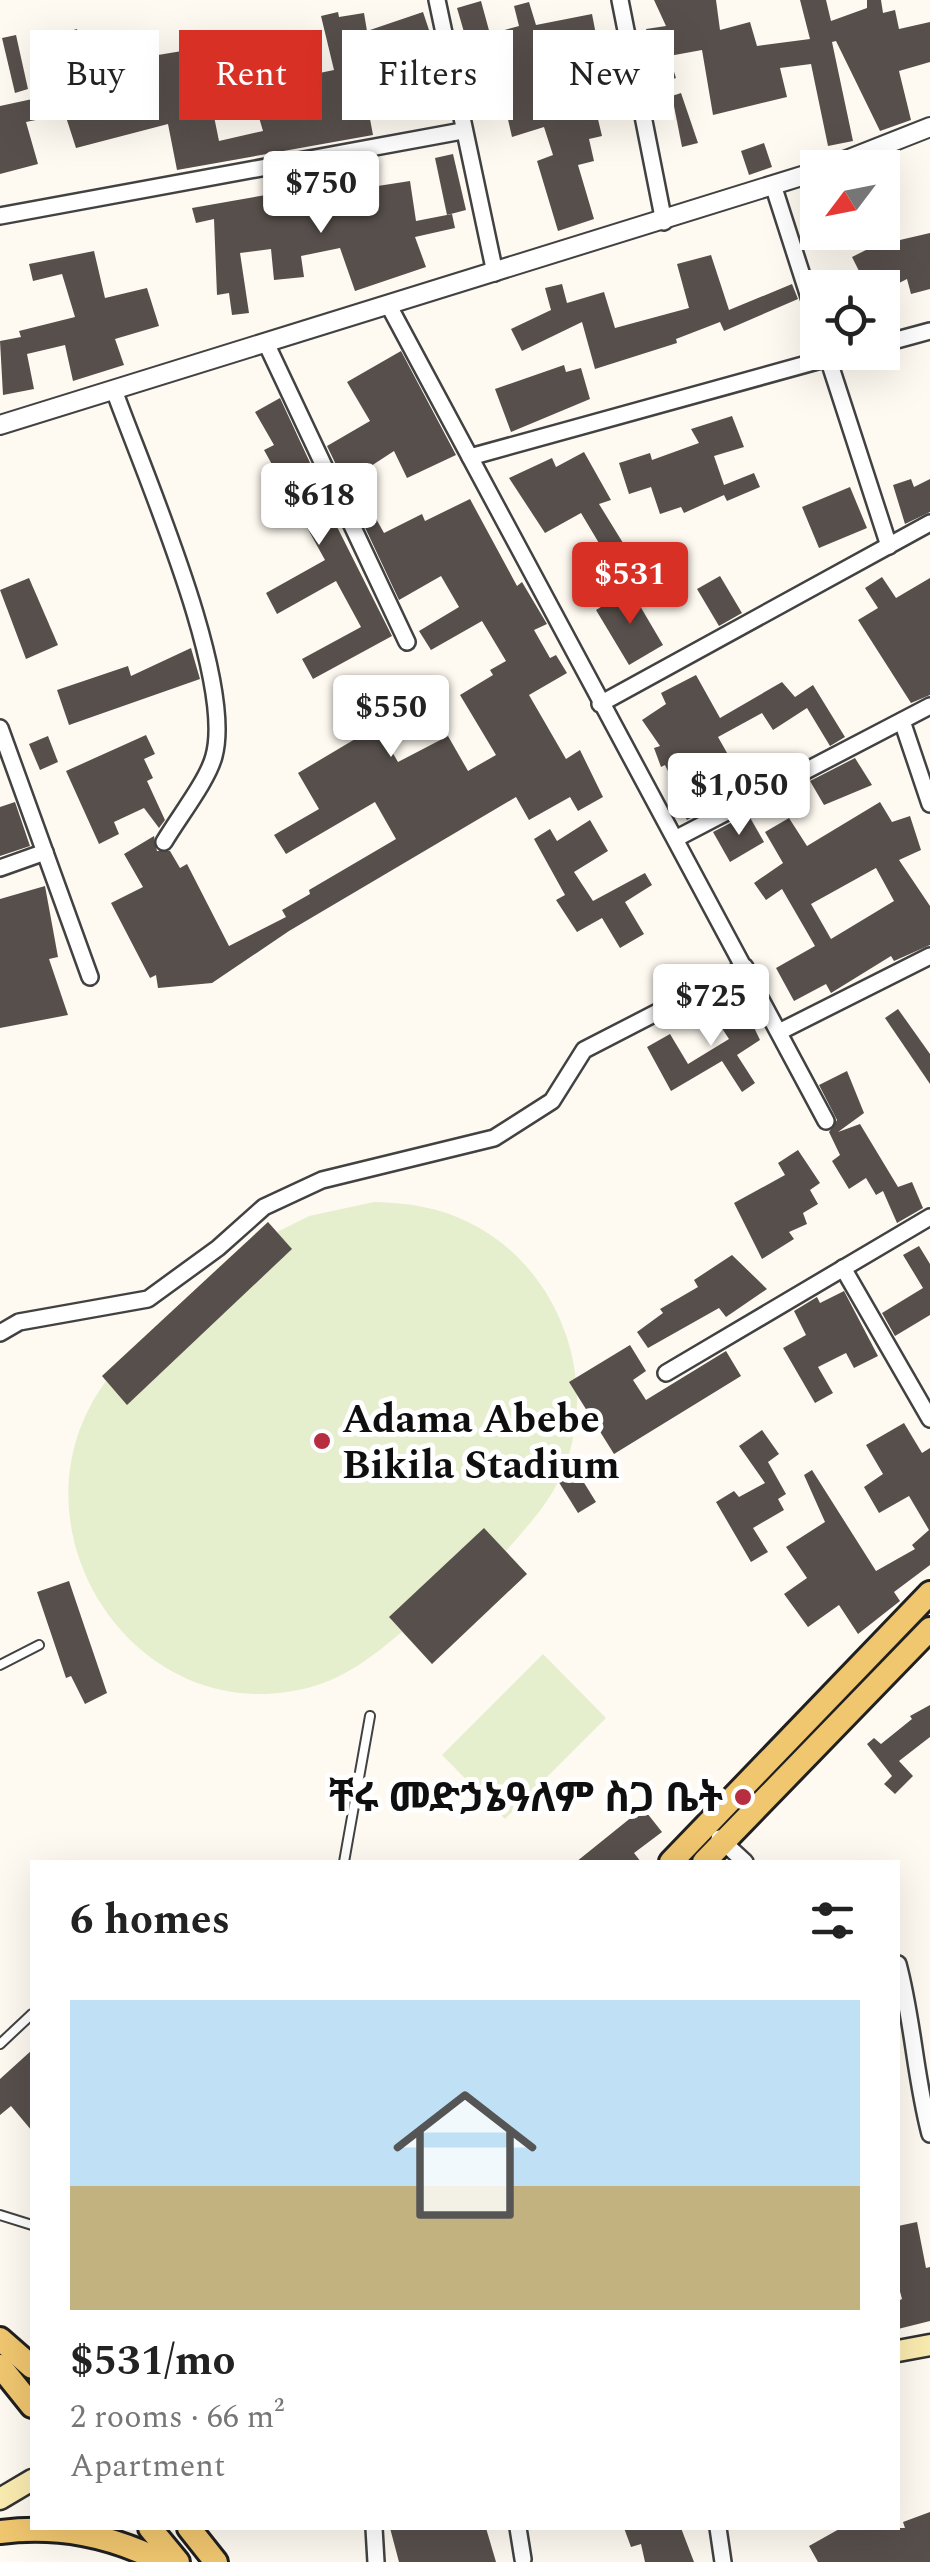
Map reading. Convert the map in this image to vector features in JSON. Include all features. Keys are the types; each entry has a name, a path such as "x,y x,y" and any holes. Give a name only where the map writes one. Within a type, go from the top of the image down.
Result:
{"main road":[{"path":"705,1860 715,1834 930,1592"},
{"path":"674,1860 715,1834 930,1629"},
{"path":"0,2339 21,2363 30,2398"},
{"path":"900,2351 930,2345"},
{"path":"0,2499 30,2481"},
{"path":"0,2529 30,2519"},
{"path":"0,2529 30,2529"},
{"path":"72,2530 136,2548 163,2562"},
{"path":"152,2530 178,2562"},
{"path":"195,2532 216,2562"}],"street":[{"path":"437,0 495,273"},
{"path":"620,0 664,222"},
{"path":"872,150 930,127"},
{"path":"0,216 462,131"},
{"path":"4,426 800,178"},
{"path":"774,188 800,270"},
{"path":"389,306 826,1121"},
{"path":"900,339 930,330"},
{"path":"266,343 407,642"},
{"path":"470,458 800,364"},
{"path":"832,370 889,546"},
{"path":"114,390 202,631 215,694 214,756 164,842"},
{"path":"600,704 930,522"},
{"path":"677,838 930,706"},
{"path":"902,721 930,804"},
{"path":"0,728 90,977"},
{"path":"0,868 45,852"},
{"path":"779,1032 930,956"},
{"path":"0,1333 18,1322 148,1299 218,1248 264,1207 322,1180 494,1138 552,1101 584,1050 745,967"},
{"path":"666,1373 930,1217"},
{"path":"843,1268 930,1419"},
{"path":"715,1834 743,1860"},
{"path":"900,1973 911,2020 914,2076 930,2134"},
{"path":"374,2530 376,2562"},
{"path":"518,2530 523,2559"},
{"path":"718,2530 723,2562"}],"lane":[{"path":"0,1665 39,1645"},
{"path":"344,1860 370,1716"},
{"path":"0,2044 30,2016"},
{"path":"0,2215 30,2224"}],"green space":[{"name":"Adama Abebe Bikila Stadium","path":"374,1202 447,1213 502,1244 530,1270 551,1301 566,1336 575,1373 577,1410 571,1448 552,1493 506,1551 527,1574 432,1664 402,1632 348,1671 311,1687 247,1694 189,1680 140,1649 102,1606 78,1554 68,1496 77,1437 106,1381 102,1376 268,1222 277,1232 309,1216"},
{"path":"543,1654 606,1718 505,1819 442,1755"}],"building":[{"path":"654,0 716,0 720,30 750,22 757,46 810,39 800,0 826,0 831,21 867,8 867,0 881,0 883,13 895,10 899,29 930,22 930,62 899,71 911,120 880,131 836,41 832,42 853,141 828,146 811,64 780,68 787,97 713,115 702,50 674,55 674,30 646,29 666,26"},
{"path":"481,1 489,30 463,30 457,8"},
{"path":"529,2 536,25 592,14 595,30 533,30 533,120 598,120 602,136 589,139 594,161 578,165 594,219 558,231 537,161 553,155 544,127 512,137 508,120 513,120 513,30 504,30 519,26 514,6"},
{"path":"423,12 429,30 370,30"},
{"path":"364,13 367,30 342,30 342,120 370,120 373,135 177,170 168,124 76,148 67,120 159,120 159,55 179,52 179,120 215,120 219,141 263,131 260,120 322,120 322,72 334,70 321,16"},
{"path":"16,35 28,89 15,93 2,38"},
{"path":"681,93 698,143 682,147 674,95"},
{"path":"30,100 30,120 36,120 26,122 38,164 0,174 0,106"},
{"path":"764,143 772,167 749,175 741,151"},
{"path":"453,154 466,210 447,215 435,158"},
{"path":"410,181 416,221 452,214 455,228 415,237 426,267 355,291 340,248 301,256 304,277 274,280 271,249 240,253 249,313 232,315 229,293 217,295 214,219 196,223 192,208 266,195 268,205 296,201 297,205 340,196 339,192"},
{"path":"930,233 930,289 911,294 907,279 900,282 900,270 858,270 852,257 866,250 900,250 900,240"},
{"path":"94,251 105,298 147,288 159,326 115,339 124,365 73,381 65,345 27,354 34,389 3,395 0,341 21,337 19,331 75,317 62,274 33,281 29,264"},
{"path":"711,255 729,310 792,284 798,299 724,331 720,322 676,339 677,343 595,369 582,322 522,351 511,329 551,310 545,288 562,284 567,303 604,292 615,328 689,308 677,264"},
{"path":"401,351 456,455 407,478 394,451 345,483 327,446 370,421 347,382"},
{"path":"564,365 566,372 581,368 590,399 511,432 495,389"},
{"path":"280,398 325,495 322,497 392,636 313,679 302,659 361,627 336,581 277,614 266,593 325,560 264,450 274,445 255,412"},
{"path":"732,416 744,447 714,456 724,485 754,473 760,487 727,501 724,495 684,513 681,507 660,514 651,487 629,494 619,463 650,453 652,460 699,443 691,429"},
{"path":"584,452 611,500 599,504 636,564 618,575 581,513 545,533 509,478 552,458 556,467"},
{"path":"911,479 914,487 930,479 930,512 905,524 893,485"},
{"path":"850,487 867,528 819,548 802,507"},
{"path":"470,499 517,586 522,582 547,624 534,630 550,658 556,655 567,673 529,695 566,759 580,750 603,797 578,811 570,797 529,820 516,797 289,931 212,983 158,988 156,975 150,978 111,903 143,887 124,854 154,836 157,851 170,851 180,868 187,864 229,946 286,917 282,910 310,894 309,890 396,839 375,802 286,854 274,835 319,809 298,773 377,726 398,762 448,736 468,771 496,755 460,695 493,675 490,670 506,661 482,621 431,650 419,631 459,607 441,576 399,600 362,521 374,515 384,533 422,514 425,521"},
{"path":"720,576 742,613 719,626 697,589"},
{"path":"882,577 896,598 930,578 930,695 911,703 858,620 878,608 865,588"},
{"path":"29,578 58,645 26,659 0,590"},
{"path":"630,589 663,645 629,665 596,610"},
{"path":"191,648 200,679 69,725 57,690 128,666 131,676"},
{"path":"696,675 720,718 782,682 795,697 813,685 845,737 830,746 807,708 773,730 762,713 718,737 735,767 760,753 772,774 687,820 684,815 688,813 654,748 660,746 642,720 666,704 661,693"},
{"path":"146,735 155,754 144,759 153,778 147,781 165,820 159,828 144,808 114,822 119,834 99,844 66,771"},
{"path":"48,736 58,762 40,770 29,744"},
{"path":"855,758 872,785 824,805 810,781"},
{"path":"15,802 30,846 0,856 0,807"},
{"path":"880,802 892,822 910,816 921,850 899,860 930,906 930,945 894,961 891,956 831,993 826,984 794,1001 776,968 815,946 782,889 766,900 754,883 783,863 765,832 789,818 807,846","holes":["876,868 894,901 831,939 811,904"]},
{"path":"748,814 764,842 730,862 713,832"},
{"path":"590,820 608,851 574,872 593,901 645,873 652,885 625,902 644,934 620,948 602,918 577,932 556,900 565,895 534,839 550,829 557,841"},
{"path":"45,886 58,957 49,959 68,1015 0,1028 0,899"},
{"path":"737,992 760,1040 737,1055 755,1083 742,1092 722,1061 671,1091 647,1047 670,1034 688,1064 729,1039 710,1010"},
{"path":"898,1009 930,1054 930,1084 885,1018"},
{"path":"847,1071 864,1113 838,1132 860,1124 898,1187 912,1182 923,1208 897,1223 883,1191 876,1195 866,1178 849,1189 832,1161 840,1155 829,1132 837,1120 819,1085"},
{"path":"798,1150 820,1183 810,1190 818,1204 803,1213 807,1224 789,1232 794,1239 762,1259 734,1203 785,1175 778,1163"},
{"path":"268,1222 292,1249 127,1405 102,1376"},
{"path":"919,1246 930,1264 930,1315 895,1336 882,1313 923,1288 903,1255"},
{"path":"732,1255 767,1289 726,1317 719,1308 648,1348 637,1332 663,1313 660,1309 698,1287 694,1280"},
{"path":"844,1291 878,1356 854,1368 846,1353 818,1367 833,1393 815,1403 783,1348 806,1335 794,1311 817,1297 820,1303"},
{"path":"630,1345 646,1371 633,1380 646,1400 726,1351 741,1376 614,1454 569,1382"},
{"path":"904,1423 922,1453 930,1448 930,1565 894,1592 900,1601 858,1634 839,1605 808,1627 784,1594 807,1578 786,1547 825,1522 804,1475 812,1470 876,1571 915,1549 912,1545 929,1530 909,1496 879,1513 864,1487 883,1474 866,1445"},
{"path":"762,1430 779,1454 768,1462 786,1494 778,1499 784,1510 753,1528 768,1552 751,1562 716,1502 734,1491 739,1497 765,1483 739,1446"},
{"path":"573,1465 596,1502 578,1513 555,1476"},
{"path":"484,1528 527,1574 432,1664 389,1617"},
{"path":"69,1581 107,1693 85,1704 71,1676 66,1678 37,1592"},
{"path":"930,1705 930,1737 899,1761 913,1776 895,1794 884,1784 892,1776 867,1744 874,1738 881,1744 912,1719 910,1716"},
{"path":"643,1808 662,1832 634,1853 639,1860 578,1860"},
{"path":"30,2052 30,2129 11,2106 0,2115 0,2079"},
{"path":"917,2222 926,2268 930,2267 930,2321 900,2328 902,2299 900,2226"},
{"path":"930,2512 930,2562 818,2562 809,2546 837,2530 900,2530 905,2528 903,2522"},
{"path":"391,2530 487,2530 496,2562 399,2562"},
{"path":"625,2530 682,2530 694,2562 645,2562 641,2544 631,2547"}],"place":[{"name":"Adama Abebe Bikila Stadium","path":"322,1441"},
{"name":"ቸሩ መድኃኔዓለም ስጋ ቤት","path":"743,1797"}]}
